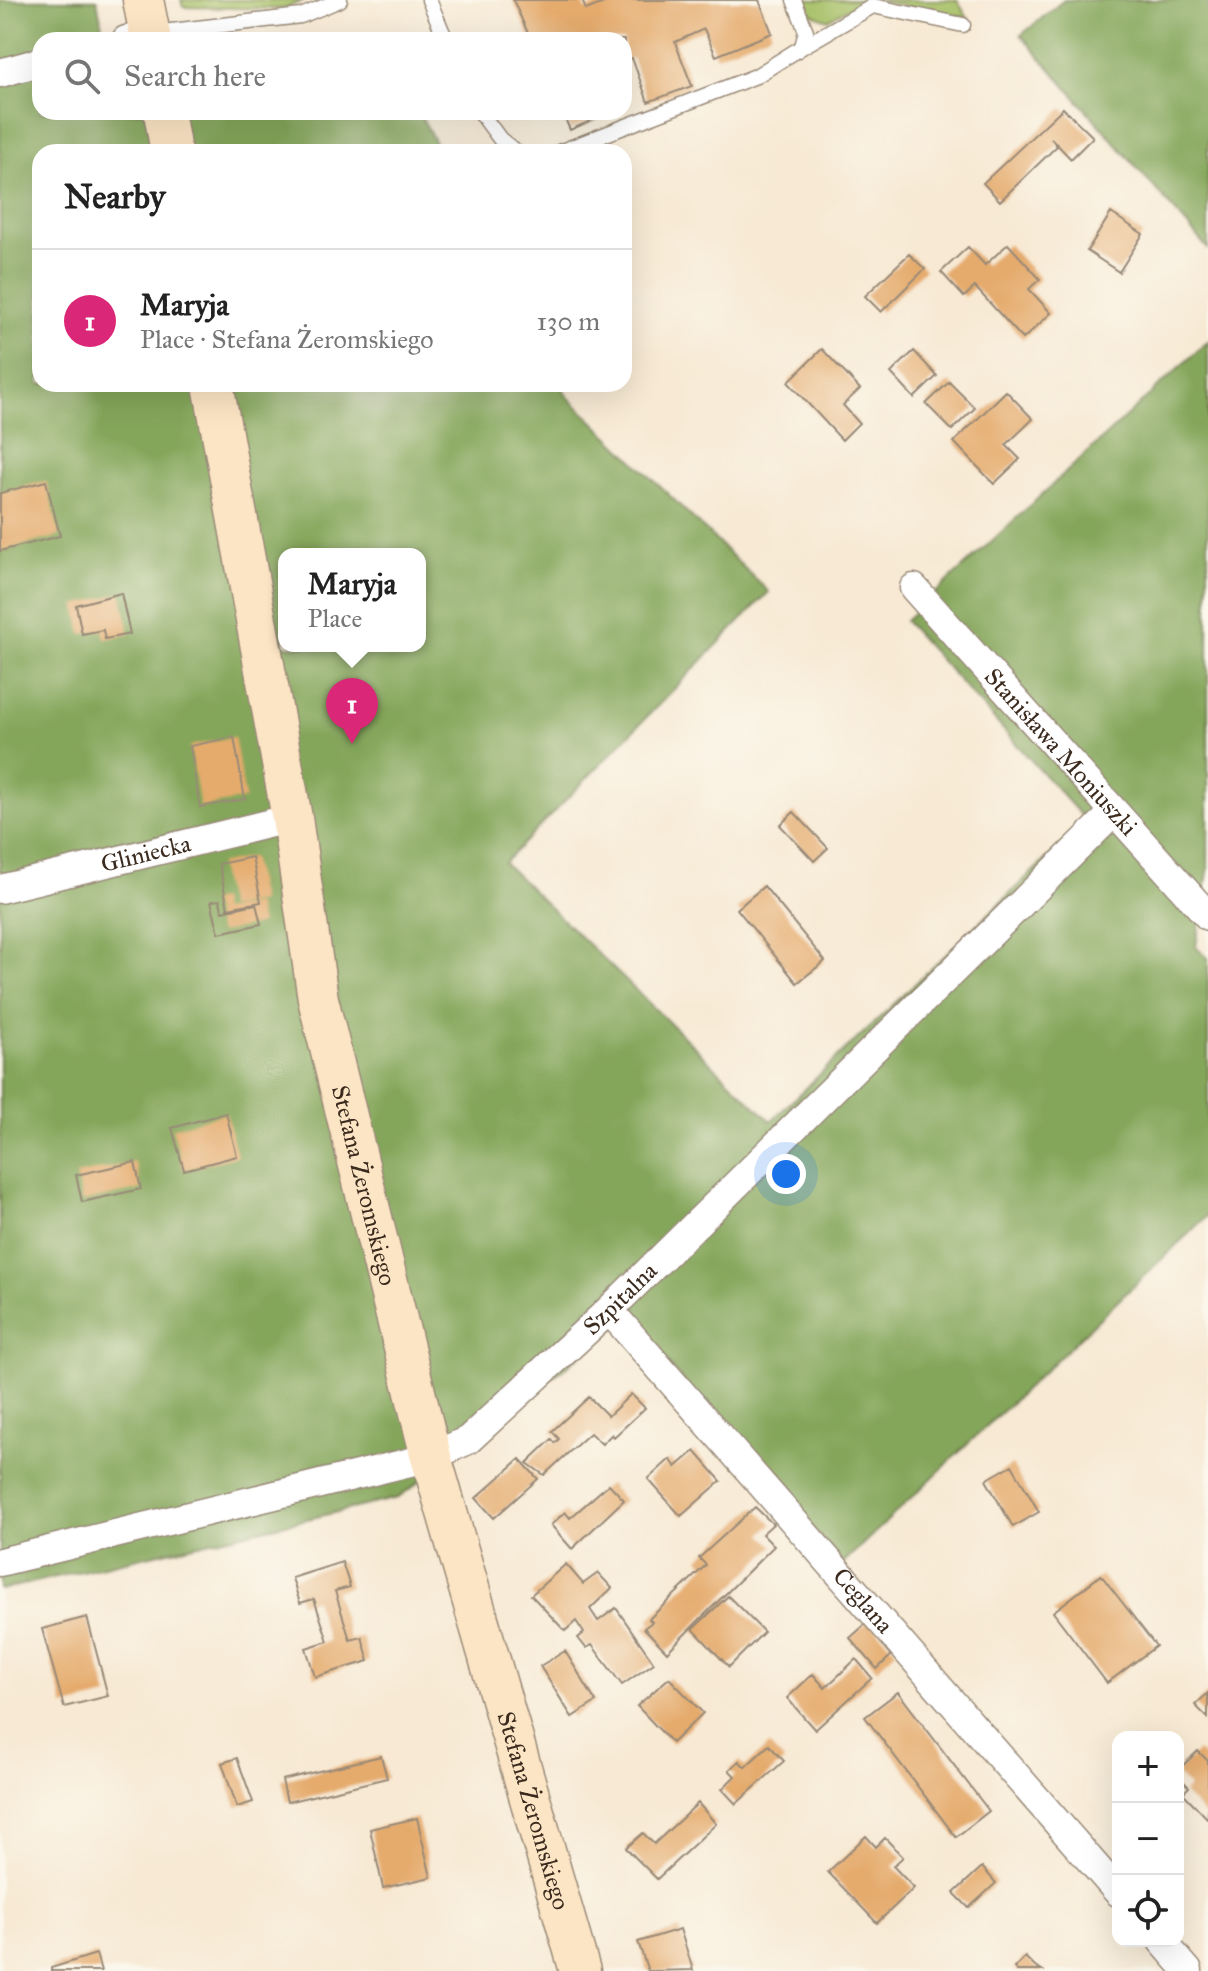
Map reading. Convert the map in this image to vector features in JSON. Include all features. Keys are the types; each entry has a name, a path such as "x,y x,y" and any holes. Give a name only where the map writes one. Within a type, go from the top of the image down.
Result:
{"main road":[{"path":"165,120 170,144"},
{"name":"Stefana Żeromskiego","path":"214,392 292,818 318,999 431,1457 580,1971"}],"street":[{"path":"0,73 32,64"},
{"name":"Stanisława Moniuszki","path":"914,588 1208,916"},
{"name":"Szpitalna","path":"0,1562 431,1457 468,1440 609,1310 1114,812"},
{"name":"Gliniecka","path":"0,889 292,818"},
{"name":"Ceglana","path":"609,1310 1112,1885"},
{"path":"1167,1947 1188,1971"}],"lane":[{"path":"142,28 301,16 340,0"},
{"path":"429,0 443,32"},
{"path":"794,0 806,31 802,47"},
{"path":"580,144 756,76 873,6 963,25"},
{"path":"803,24 830,31"},
{"path":"486,120 506,144"}],"green space":[{"path":"0,0 97,0 103,32 32,32 32,120 423,120 436,144 32,144 32,392 565,392 769,592 504,863 771,1121 1086,821 905,621 1208,341 1208,871 1196,947 1208,958 1208,1215 843,1563 628,1318 398,1498 0,1590"},
{"path":"181,0 305,0 283,9 183,7"},
{"path":"803,0 863,0 828,20 807,12"},
{"path":"873,0 957,0 968,18"},
{"path":"1064,0 1208,0 1208,249 1021,35"}],"building":[{"path":"513,0 582,0 586,10 611,0 759,0 772,33 716,56 704,29 675,42 692,86 648,102 632,58 632,32 527,32"},
{"path":"1063,108 1093,137 1071,159 1051,138 1057,146 1000,201 983,183"},
{"path":"566,120 593,120 570,130"},
{"path":"1111,213 1143,234 1119,272 1087,251"},
{"path":"1008,244 1040,279 1029,289 1051,313 1023,339 975,287 964,297 941,272 968,247 985,265"},
{"path":"909,254 925,269 881,312 865,296"},
{"path":"822,349 860,389 843,405 859,423 842,440 788,382"},
{"path":"914,351 937,376 914,398 891,373"},
{"path":"949,382 975,408 952,430 926,404"},
{"path":"1006,391 1033,419 1006,445 1020,459 994,484 954,442"},
{"path":"46,481 60,536 0,551 0,493"},
{"path":"121,593 130,634 105,639 103,630 82,634 76,605"},
{"path":"234,737 245,799 200,807 190,746"},
{"path":"794,812 828,848 814,861 780,825"},
{"path":"252,857 261,902 228,908 219,864"},
{"path":"764,886 825,961 797,983 737,909"},
{"path":"220,900 222,911 256,904 261,924 219,933 211,901"},
{"path":"226,1113 237,1156 184,1170 172,1128"},
{"path":"135,1162 141,1189 82,1202 76,1175"},
{"path":"631,1394 645,1408 614,1437 612,1434 602,1444 590,1433 544,1475 527,1463 552,1439 555,1443 559,1439 552,1431 589,1397 608,1416"},
{"path":"695,1451 721,1481 681,1516 648,1479 670,1459 676,1467"},
{"path":"520,1459 538,1479 494,1518 476,1498"},
{"path":"1012,1465 1039,1512 1013,1527 986,1480"},
{"path":"609,1484 624,1500 572,1549 551,1525 565,1512 570,1518"},
{"path":"755,1507 773,1524 762,1534 774,1546 667,1652 644,1628 652,1622 649,1619 706,1565 699,1558"},
{"path":"342,1562 350,1587 335,1591 350,1640 362,1637 369,1661 315,1677 306,1648 328,1641 314,1599 300,1603 292,1578"},
{"path":"566,1564 583,1584 598,1573 612,1588 590,1609 598,1621 616,1608 654,1663 622,1685 592,1645 586,1648 578,1638 584,1633 576,1621 565,1631 531,1595"},
{"path":"1101,1575 1156,1646 1107,1683 1053,1612"},
{"path":"728,1596 764,1632 729,1667 693,1629"},
{"path":"87,1617 108,1696 64,1707 42,1629"},
{"path":"869,1621 896,1651 877,1669 850,1638"},
{"path":"565,1651 596,1702 572,1717 540,1666"},
{"path":"856,1659 872,1678 815,1730 787,1698 813,1674 825,1688"},
{"path":"669,1678 703,1713 672,1743 637,1706"},
{"path":"898,1692 989,1811 956,1837 865,1717"},
{"path":"1208,1693 1208,1718 1195,1705"},
{"path":"769,1745 784,1761 736,1804 722,1789 735,1776 729,1770 739,1761 745,1767"},
{"path":"1198,1751 1208,1761 1208,1819 1184,1794 1189,1787 1184,1782 1184,1764"},
{"path":"381,1756 387,1778 287,1802 282,1780"},
{"path":"237,1758 253,1802 237,1807 222,1763"},
{"path":"698,1803 716,1824 657,1879 626,1848 643,1833 654,1844"},
{"path":"417,1818 431,1877 383,1888 370,1829"},
{"path":"866,1836 876,1847 885,1838 903,1857 893,1866 914,1888 877,1923 828,1872"},
{"path":"982,1867 996,1883 969,1908 954,1893"},
{"path":"680,1929 693,1970 648,1971 638,1942"},
{"path":"96,1954 101,1971 51,1971 51,1968"},
{"path":"1025,1957 1042,1971 1017,1971 1014,1968"}],"place":[{"name":"Maryja","path":"352,744"}]}
